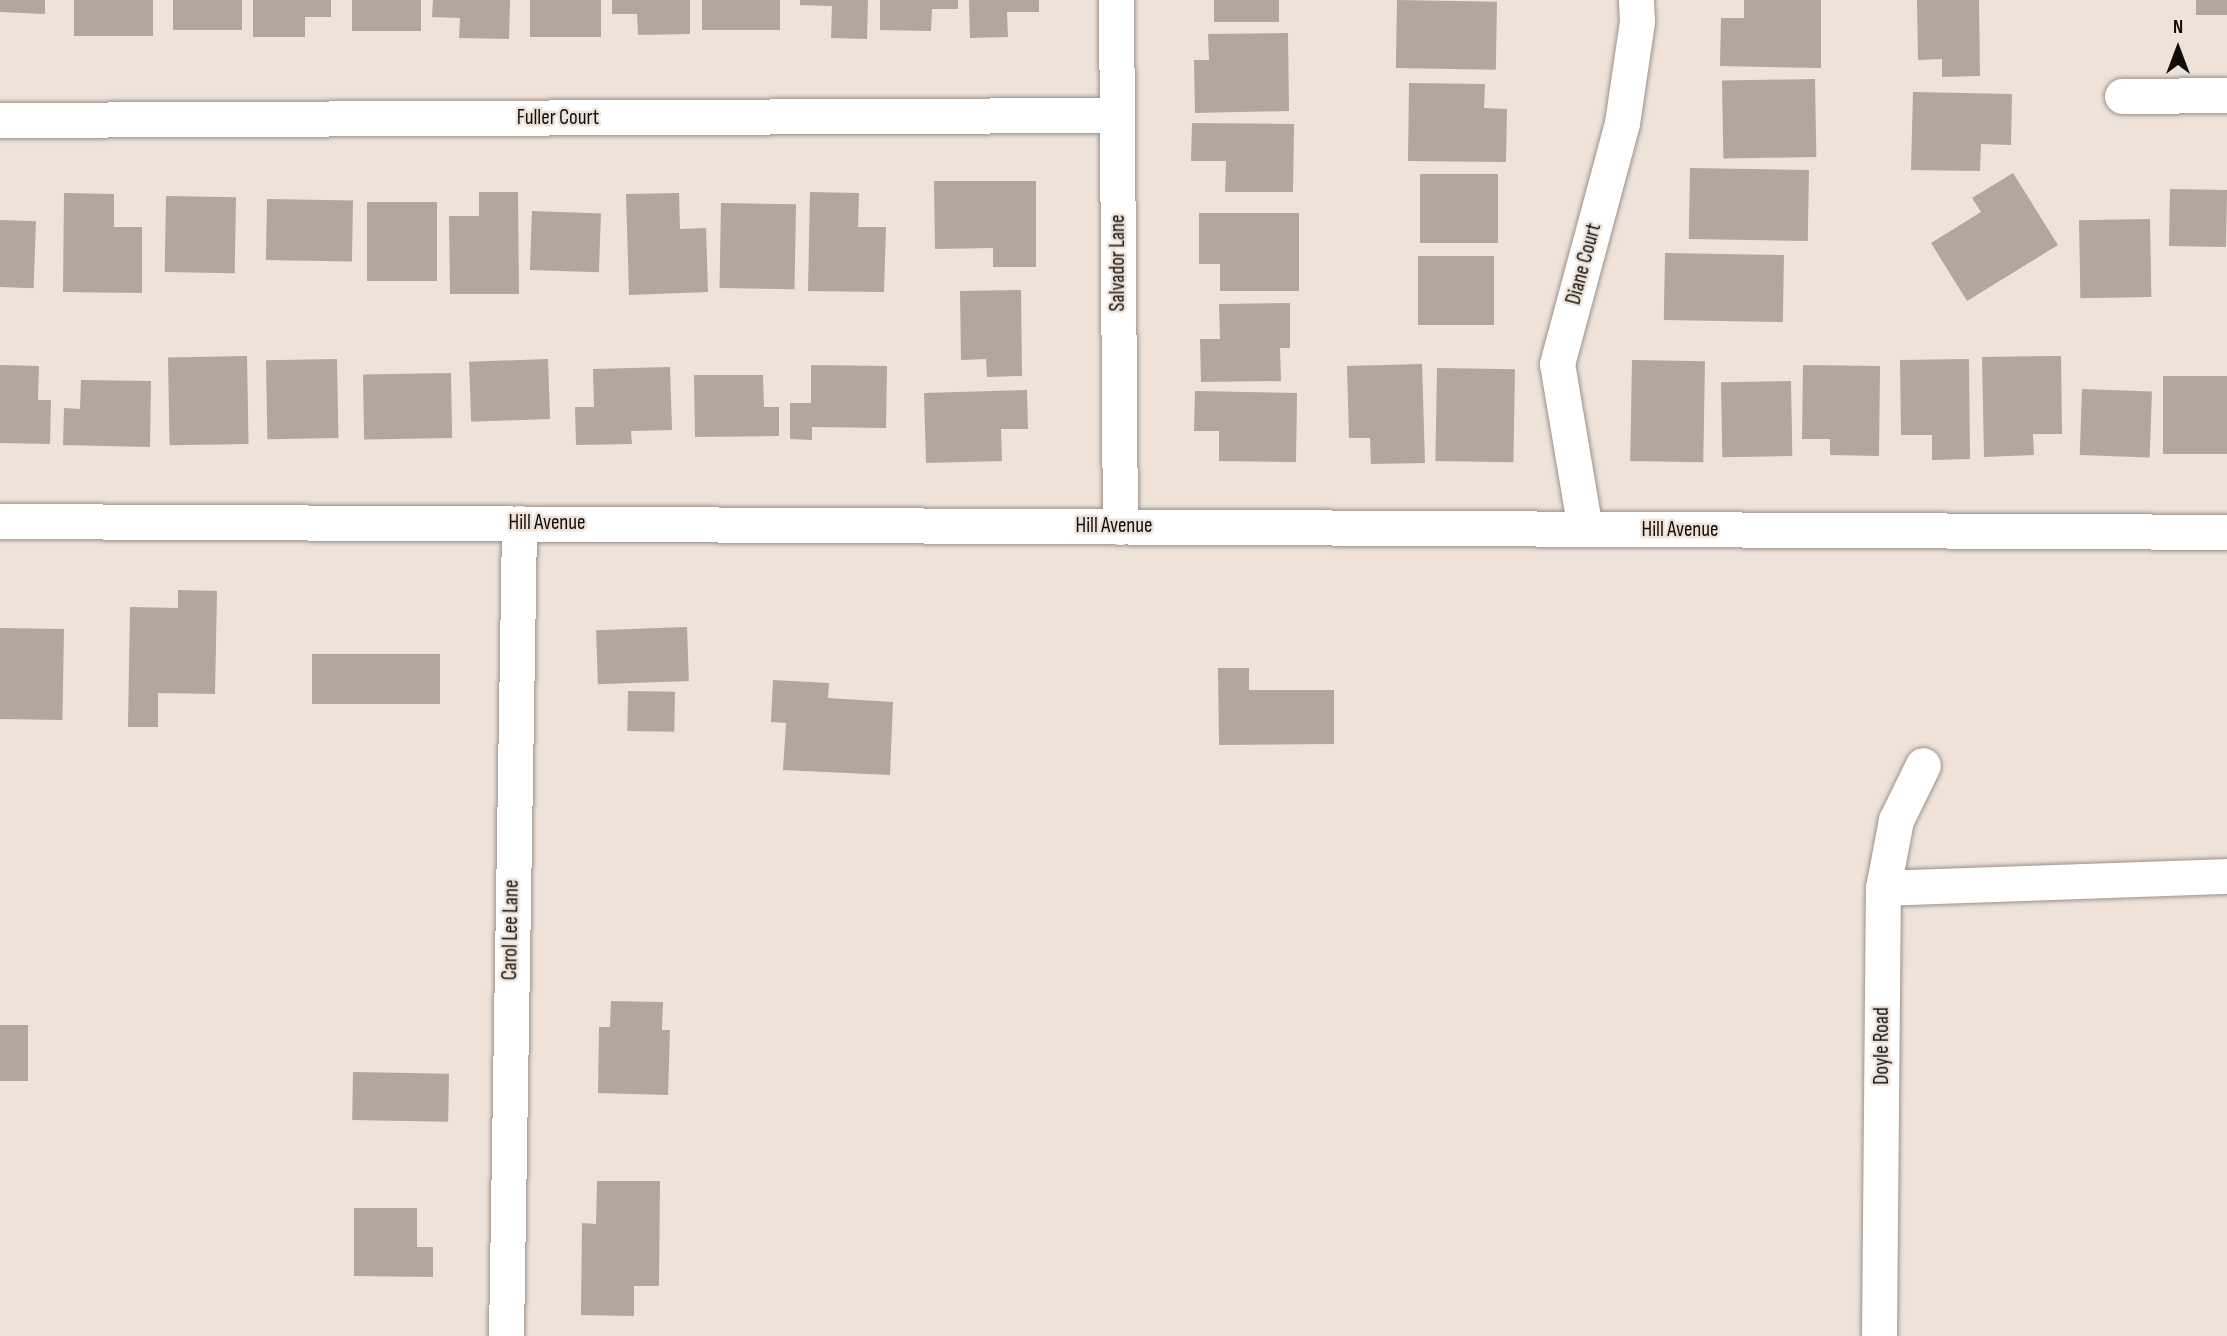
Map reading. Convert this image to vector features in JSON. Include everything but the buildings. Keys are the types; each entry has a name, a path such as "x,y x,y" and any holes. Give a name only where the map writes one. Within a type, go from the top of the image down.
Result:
{"street":[{"name":"Salvador Lane","path":"1116,0 1120,527"},
{"name":"Diane Court","path":"1586,529 1557,364 1622,123 1637,21 1636,0"},
{"path":"2122,96 2227,95"},
{"name":"Fuller Court","path":"0,120 1117,115"},
{"name":"Hill Avenue","path":"0,521 2227,532"},
{"name":"Carol Lee Lane","path":"506,1336 519,523"},
{"name":"Doyle Road","path":"1880,1336 1883,888 1896,820 1923,765"},
{"path":"1883,888 2227,876"}]}
